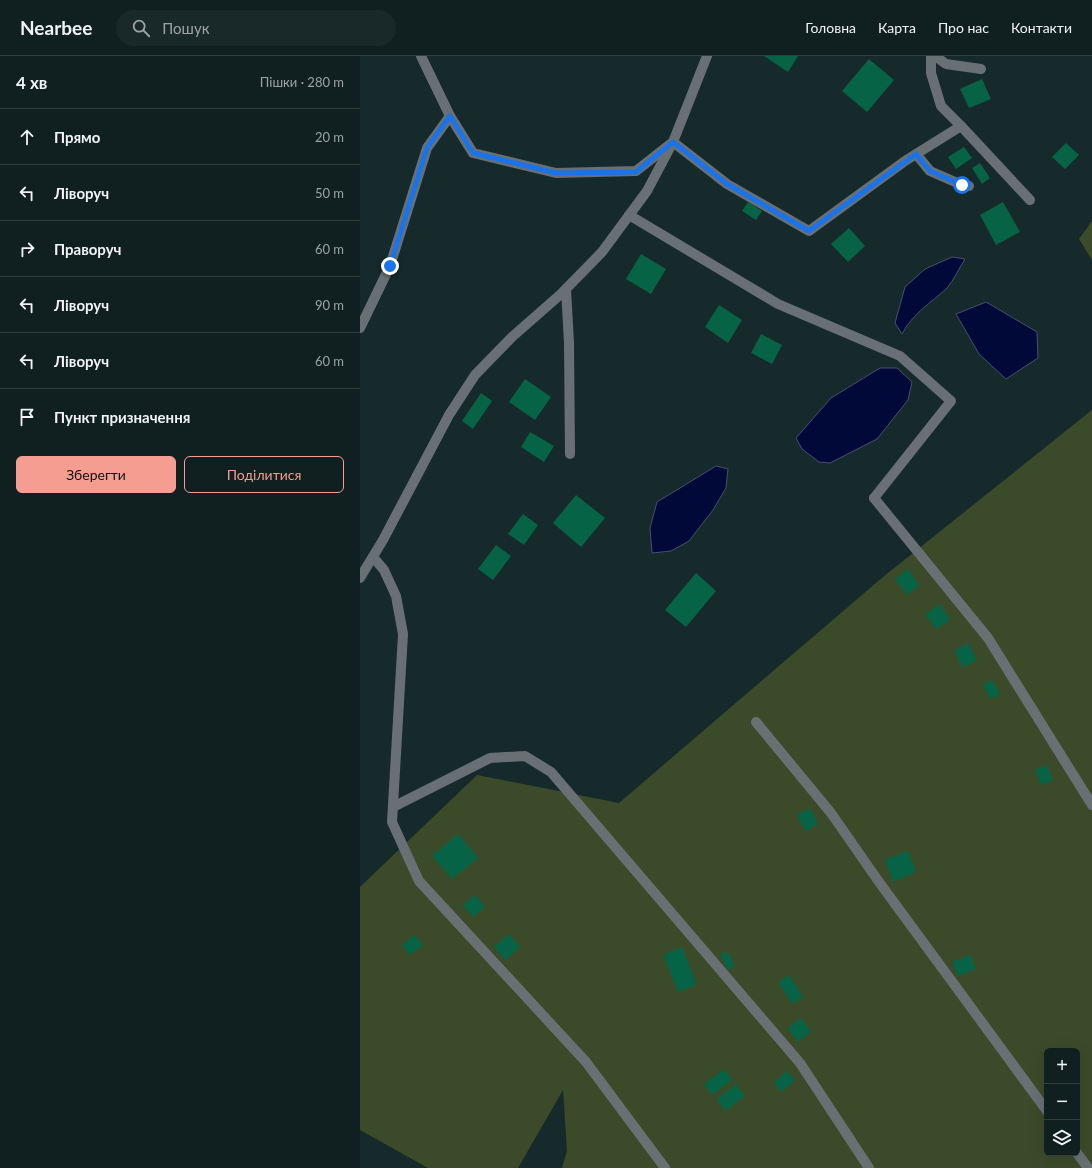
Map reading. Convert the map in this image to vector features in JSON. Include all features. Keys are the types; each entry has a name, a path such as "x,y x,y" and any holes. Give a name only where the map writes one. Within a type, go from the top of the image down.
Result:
{"street":[{"path":"421,56 450,116 473,153 556,173 636,172 673,142"},
{"path":"360,578 383,540 449,415 475,374 512,337 566,289 602,252 647,191 673,142 707,56"},
{"path":"931,56 931,73 941,106 1030,200"},
{"path":"935,56 946,64 981,69"},
{"path":"360,328 390,266 427,148 450,116"},
{"path":"673,142 727,184 809,231 916,154 961,126"},
{"path":"916,154 930,171 962,185 969,186"},
{"path":"629,215 778,304 900,356 951,401 874,498 988,638 1092,805"},
{"path":"566,289 569,344 570,454"},
{"path":"373,557 384,570 396,596 403,634 392,822 419,881 586,1062 665,1168"},
{"path":"756,722 831,813 879,882 1044,1107"},
{"path":"393,807 490,758 525,756 551,772 800,1063 869,1168"},
{"path":"1079,1156 1088,1168"}],"green space":[{"path":"1092,221 1092,260 1079,239"},
{"path":"1092,410 1092,1168 562,1168 567,1151 563,1090 518,1168 428,1168 360,1130 360,887 477,775 619,803 883,577"}],"shaded area":[{"path":"952,257 965,259 947,288 911,320 902,334 895,323 905,287 925,269"},
{"path":"986,302 1037,332 1038,358 1006,379 979,354 956,314"},
{"path":"880,368 897,368 912,382 908,400 877,439 830,463 819,462 802,449 796,438 831,398"},
{"path":"716,466 728,469 726,488 713,510 689,541 671,551 652,553 650,528 657,502"}],"building":[{"path":"764,56 798,56 788,72"},
{"path":"869,59 894,80 867,112 842,91"},
{"path":"982,79 991,99 969,108 960,89"},
{"path":"1066,143 1079,155 1065,169 1052,157"},
{"path":"964,147 972,158 956,169 948,157"},
{"path":"980,163 990,178 982,184 972,168"},
{"path":"748,202 762,211 756,220 742,211"},
{"path":"1003,202 1020,232 996,245 980,215"},
{"path":"849,228 865,246 848,262 831,244"},
{"path":"641,254 666,269 651,294 626,279"},
{"path":"719,305 742,320 728,343 705,327"},
{"path":"761,334 782,345 772,364 751,353"},
{"path":"525,379 551,397 535,420 509,402"},
{"path":"481,393 492,401 473,429 462,421"},
{"path":"530,432 554,446 544,462 521,447"},
{"path":"576,495 605,518 581,547 553,523"},
{"path":"523,514 538,525 524,545 508,534"},
{"path":"496,545 511,556 493,580 478,569"},
{"path":"908,569 919,585 907,595 895,579"},
{"path":"696,573 716,591 686,627 665,610"},
{"path":"940,604 950,620 936,629 925,614"},
{"path":"968,643 977,660 963,668 954,651"},
{"path":"992,680 1000,694 990,699 983,685"},
{"path":"1047,765 1053,780 1041,785 1035,770"},
{"path":"810,808 818,824 805,831 797,815"},
{"path":"458,834 478,858 452,879 432,856"},
{"path":"908,851 916,872 893,882 885,860"},
{"path":"475,895 485,907 473,917 463,905"},
{"path":"509,934 520,947 505,960 494,947"},
{"path":"414,935 423,945 410,955 402,945"},
{"path":"682,947 697,984 678,992 663,955"},
{"path":"727,951 735,966 728,970 720,955"},
{"path":"970,955 976,969 958,976 952,962"},
{"path":"789,975 803,997 792,1004 778,982"},
{"path":"801,1018 811,1032 798,1042 788,1028"},
{"path":"724,1069 732,1080 712,1095 704,1084"},
{"path":"787,1071 795,1081 781,1092 774,1082"},
{"path":"736,1084 745,1096 725,1111 717,1099"}],"route":[{"path":"390,266 427,148 450,116 473,153 556,173 636,172 673,142 727,184 809,231 916,154 930,171 962,185"}]}
